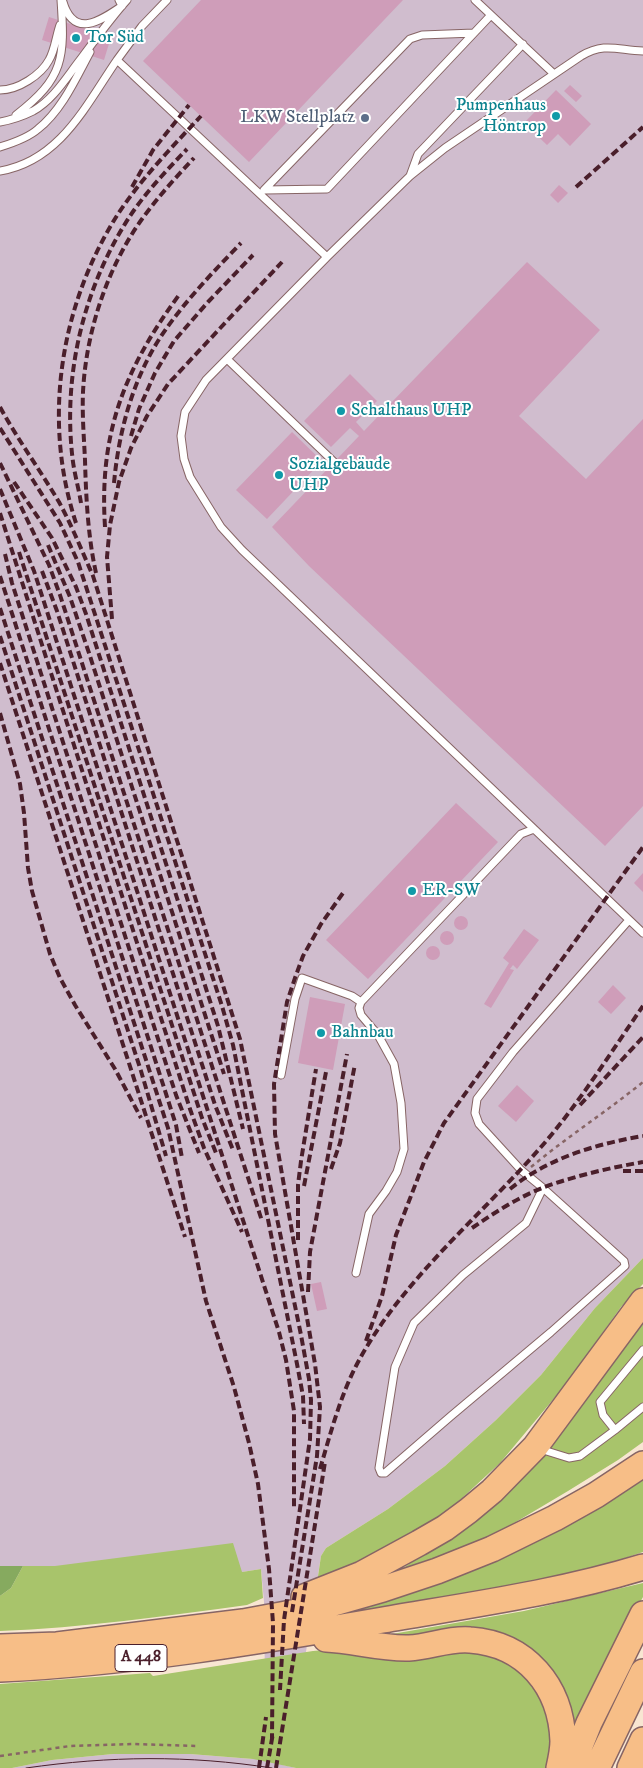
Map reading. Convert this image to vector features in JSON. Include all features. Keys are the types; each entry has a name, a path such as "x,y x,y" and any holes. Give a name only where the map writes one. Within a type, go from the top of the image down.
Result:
{"highway":[{"path":"121,1638 304,1597 362,1574 445,1528 492,1491 535,1447 643,1302"},
{"name":"A 448","path":"0,1647 57,1645 243,1622 313,1609 401,1584 492,1549 564,1514 643,1464"},
{"path":"281,1638 537,1594 632,1570"},
{"path":"571,1768 590,1723 643,1614"},
{"path":"281,1638 341,1639 410,1648 454,1640 470,1640 496,1644 525,1660 535,1668 554,1697 561,1720 563,1743 559,1768"},
{"name":"A 448","path":"0,1669 53,1667 115,1661 281,1638"},
{"path":"597,1768 643,1672"},
{"path":"630,1768 643,1740"}],"lane":[{"path":"62,0 70,17 76,22 85,24 103,20 120,3 127,0"},
{"path":"9,120 36,100 50,83 58,67 62,51 62,0"},
{"path":"0,171 29,161 49,150 65,135 142,26 167,0"},
{"path":"476,0 554,74"},
{"path":"0,147 22,139 39,129 58,107 120,3"},
{"path":"262,192 327,189 491,15"},
{"path":"0,90 20,85 37,74 49,60 62,17"},
{"path":"0,122 33,111 47,101 105,26"},
{"path":"262,192 410,39 422,35 474,33"},
{"path":"410,176 418,154 523,44"},
{"path":"643,51 609,48 594,49 445,148 410,176 327,256 206,380 185,412 181,436 184,459 190,478 220,527 287,594 643,933"},
{"path":"117,60 262,192 327,256"},
{"path":"227,359 334,462"},
{"path":"356,1273 369,1214 397,1172 404,1149 401,1103 394,1064 378,1035 361,1015 359,1008 362,1002 521,834 534,829"},
{"path":"543,1188 526,1223 462,1275 414,1323 396,1367 378,1468 381,1474 386,1473 625,1266 624,1261 543,1188 524,1173 479,1124 475,1113 477,1099 512,1052 629,920"},
{"path":"281,1075 295,1000 302,978 352,996 362,1002"},
{"path":"615,1430 603,1415 600,1402 643,1350"},
{"path":"535,1447 569,1458 580,1456 643,1406"}],"path":[{"path":"524,1173 554,1148 612,1107 643,1082"},
{"path":"0,1756 70,1746 134,1744 199,1746"}],"shaded area":[{"path":"0,0 643,0 643,1258 595,1308 541,1375 496,1420 445,1466 388,1509 326,1548 321,1556 298,1703 283,1765 296,1768 12,1768 52,1760 113,1754 190,1754 253,1759 265,1685 264,1602 261,1569 242,1572 0,1566"}],"green space":[{"path":"643,1258 643,1284 621,1307 566,1384 500,1463 447,1512 383,1555 317,1583 321,1556 326,1548 388,1509 445,1466 496,1420 541,1375 595,1308"},
{"path":"643,1318 643,1442 618,1460 499,1532 396,1573 483,1513"},
{"path":"643,1476 643,1552 625,1558 625,1562 583,1573 311,1623"},
{"path":"233,1543 242,1572 261,1569 263,1598 247,1605 93,1624 0,1631 0,1596 11,1588 23,1566 55,1566"},
{"path":"0,1566 23,1566 11,1588 0,1596"},
{"path":"643,1583 643,1597 610,1657 572,1739 548,1671 427,1637 375,1637 524,1611"},
{"path":"349,1648 472,1648 518,1666 551,1711 552,1768 296,1768 253,1759 190,1754 113,1754 52,1760 12,1768 0,1768 0,1684 150,1673 153,1676 313,1651"}],"building":[{"path":"201,0 403,0 249,162 143,61"},
{"name":"Tor Süd","path":"49,17 111,37 104,60 42,40"},
{"path":"570,85 582,96 576,102 564,91"},
{"name":"Pumpenhaus Höntrop","path":"556,90 591,124 570,146 558,134 547,145 524,123"},
{"path":"559,185 568,193 558,203 550,195"},
{"path":"527,262 600,330 519,416 586,479 643,419 643,806 605,846 309,566 272,527 359,436 350,428 331,447 304,421 350,374 377,401 356,422 364,431"},
{"name":"Sozialgebäude UHP","path":"292,432 322,461 267,519 236,490"},
{"name":"ER-SW","path":"456,803 498,842 368,979 326,940"},
{"path":"643,873 643,892 634,883"},
{"path":"461,916 466,918 468,923 466,928 461,930 456,928 454,923 456,918"},
{"path":"524,929 539,940 517,969 513,965 510,969 514,970 491,1008 484,1004 509,963 503,958"},
{"path":"447,931 452,933 454,938 452,943 447,945 442,943 440,938 442,933"},
{"path":"433,946 438,948 440,953 438,958 433,960 428,958 426,953 428,948"},
{"path":"613,985 626,998 611,1014 598,1002"},
{"name":"Bahnbau","path":"310,997 345,1004 333,1070 298,1063"},
{"path":"517,1085 534,1101 516,1122 498,1106"},
{"path":"321,1282 327,1309 317,1311 311,1284"}],"tram line":[{"path":"26,1768 119,1759 179,1759 272,1768"}],"railway":[{"path":"132,187 153,150 189,105"},
{"path":"76,523 66,484 60,444 59,404 62,364 70,325 82,286 98,249 118,214 168,151 201,116"},
{"path":"576,187 643,127"},
{"path":"81,503 73,462 70,430 71,398 74,366 88,303 100,273 130,216 164,173 187,149"},
{"path":"96,573 88,517 83,409 85,369 94,324 100,301 109,279 118,258 130,238 154,203 194,158"},
{"path":"114,483 124,422 145,364 166,329 183,306 241,243"},
{"path":"131,436 139,409 155,373 174,341 253,255"},
{"path":"112,619 107,557 110,525 119,482 131,448 147,416 168,384 282,262"},
{"path":"105,527 104,493 106,462 111,432 119,404 143,350 179,295"},
{"path":"0,407 59,502 93,576 240,1039 301,1335 311,1400 310,1439 284,1620 280,1690"},
{"path":"0,428 60,523 78,562 222,1006 233,1045 297,1364 303,1396 304,1424"},
{"path":"0,463 49,565 60,595 262,1221"},
{"path":"14,482 52,538 76,587 86,614 218,1026 243,1129"},
{"path":"0,489 34,571 279,1332 286,1360 294,1411 294,1507"},
{"path":"0,513 190,1109 204,1148 242,1232"},
{"path":"48,545 70,597 89,653 224,1074"},
{"path":"19,552 202,1118 216,1153"},
{"path":"5,554 12,583 176,1095 199,1153"},
{"path":"42,571 57,611 215,1105 233,1150"},
{"path":"0,576 176,1125 182,1158"},
{"path":"0,608 168,1128 206,1301 234,1387 249,1443 258,1484 269,1569 273,1623 272,1738"},
{"path":"0,636 141,1071 166,1156"},
{"path":"0,663 185,1237"},
{"path":"0,713 20,784 32,891 50,954 60,978 115,1069 141,1118"},
{"path":"366,1341 382,1296 396,1235 424,1162 444,1123 643,847"},
{"path":"292,1612 317,1456 320,1407 315,1364 275,1134 274,1084 287,1002 295,978 303,956 321,924 343,893"},
{"path":"320,1469 345,1390 374,1335 418,1278 555,1131 643,1006"},
{"path":"580,1105 643,1037"},
{"path":"308,1292 310,1252 347,1054"},
{"path":"331,1169 340,1143 355,1064"},
{"path":"298,1240 298,1185 316,1069"},
{"path":"304,1186 326,1072"},
{"path":"510,1189 540,1169 573,1154 608,1143 643,1136"},
{"path":"472,1228 497,1211 542,1188 592,1173 643,1162"},
{"path":"623,1171 643,1171"},
{"path":"276,1768 325,1462"},
{"path":"259,1768 266,1717"},
{"path":"267,1768 273,1733"}],"place":[{"name":"Tor Süd","path":"76,38"},
{"name":"Pumpenhaus Höntrop","path":"556,116"},
{"name":"LKW Stellplatz","path":"365,118"},
{"name":"Schalthaus UHP","path":"341,411"},
{"name":"Sozialgebäude UHP","path":"279,475"},
{"name":"ER-SW","path":"412,891"},
{"name":"Bahnbau","path":"321,1033"}]}
